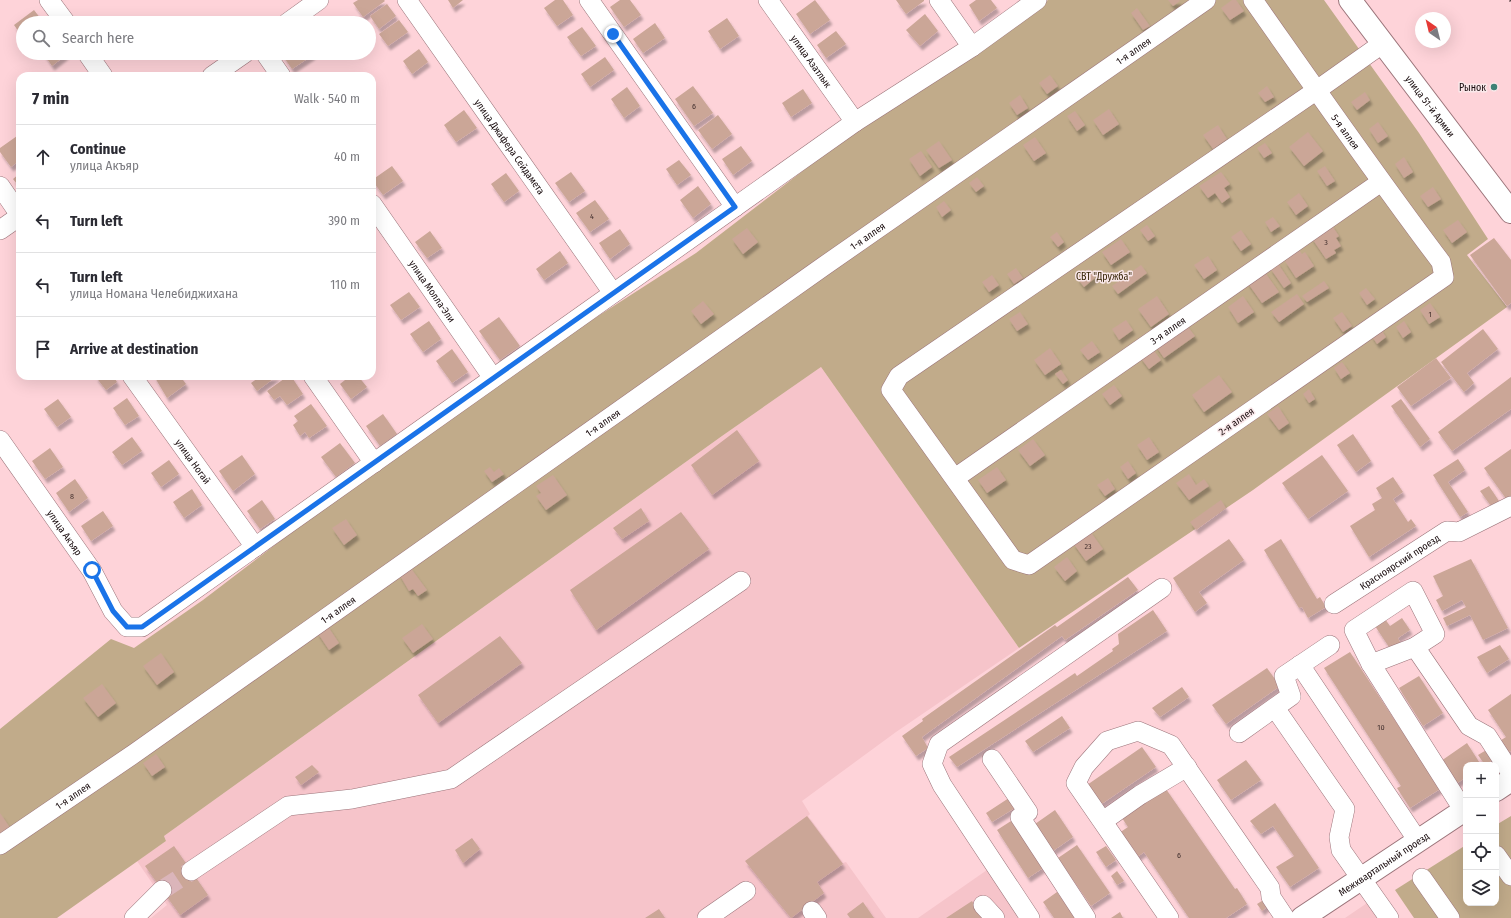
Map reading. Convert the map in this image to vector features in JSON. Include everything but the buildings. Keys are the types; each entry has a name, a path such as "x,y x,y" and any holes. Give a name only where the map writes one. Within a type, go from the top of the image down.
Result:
{"main road":[{"name":"улица 51-й Армии","path":"1350,0 1511,212"},
{"path":"1499,788 1511,780"},
{"name":"Межквартальный проезд","path":"1302,918 1463,811"}],"street":[{"path":"49,0 61,16"},
{"path":"297,16 319,0"},
{"name":"улица Джафера Сейдамета","path":"407,0 613,293"},
{"path":"589,0 735,207"},
{"name":"улица Азатлык","path":"768,0 855,122"},
{"path":"939,0 972,47"},
{"path":"255,547 855,122 972,47 1037,0"},
{"name":"1-я аллея","path":"0,845 135,753 753,316 1206,0"},
{"name":"5-я аллея","path":"1254,0 1381,182 1441,262"},
{"path":"956,478 891,390 899,376 1382,44"},
{"path":"92,60 100,72"},
{"path":"218,72 235,60"},
{"path":"270,60 278,72"},
{"name":"3-я аллея","path":"956,478 1381,182"},
{"path":"0,186 16,209"},
{"name":"улица Молла-Эли","path":"376,210 493,378"},
{"path":"0,230 16,218"},
{"name":"2-я аллея","path":"956,478 1014,560 1029,565 1432,286 1444,277 1441,262"},
{"name":"улица Ногай","path":"135,380 255,547"},
{"path":"316,380 374,463"},
{"name":"улица Акъяр","path":"0,440 92,570 113,611 127,627 142,627 255,547"},
{"name":"Красноярский проезд","path":"1334,604 1447,531 1458,532 1511,506"},
{"path":"191,871 288,806 352,799 451,779 741,581"},
{"path":"1030,918 942,785 932,764 939,744 1162,588"},
{"path":"1371,664 1416,647 1435,634 1413,591 1354,630 1371,664 1463,807"},
{"path":"1239,733 1291,696 1284,676 1330,645"},
{"path":"1416,647 1469,726 1487,736 1511,773"},
{"path":"1300,665 1418,842"},
{"path":"1274,708 1345,809 1339,837 1341,850 1389,918"},
{"path":"1169,918 1076,783 1084,767 1106,741 1138,731 1171,745 1270,888 1271,897 1285,918"},
{"path":"992,758 1028,812 1020,817 1086,918"},
{"path":"1103,822 1140,795 1187,767"},
{"path":"1499,859 1511,876"},
{"path":"1422,878 1450,918"},
{"path":"134,918 162,890"},
{"path":"716,915 746,890"}],"shaded area":[{"path":"821,367 1019,648 896,732 802,801 810,814 808,816 843,863 846,862 886,918 151,918 167,905 137,861 166,841 164,836 722,436"},
{"path":"987,870 1018,918 918,918"},
{"path":"1373,899 1386,918 1345,918"}],"green space":[{"name":"СВТ \"Дружба\"","path":"1048,0 1324,0 1419,133 1488,239 1467,255 1507,307 1253,490 1019,648 821,367 722,436 164,836 166,841 57,918 0,918 0,729 111,639 134,648 203,600 369,473 519,367 696,253 865,123"},
{"path":"1511,816 1511,918 1414,918 1395,890 1463,847 1463,906 1499,906 1499,823"}],"tunnel":[{"path":"162,890 191,871"}],"place":[{"name":"Рынок","path":"1494,87"}],"route":[{"path":"92,570 113,611 127,627 142,627 735,207 613,34"}]}
